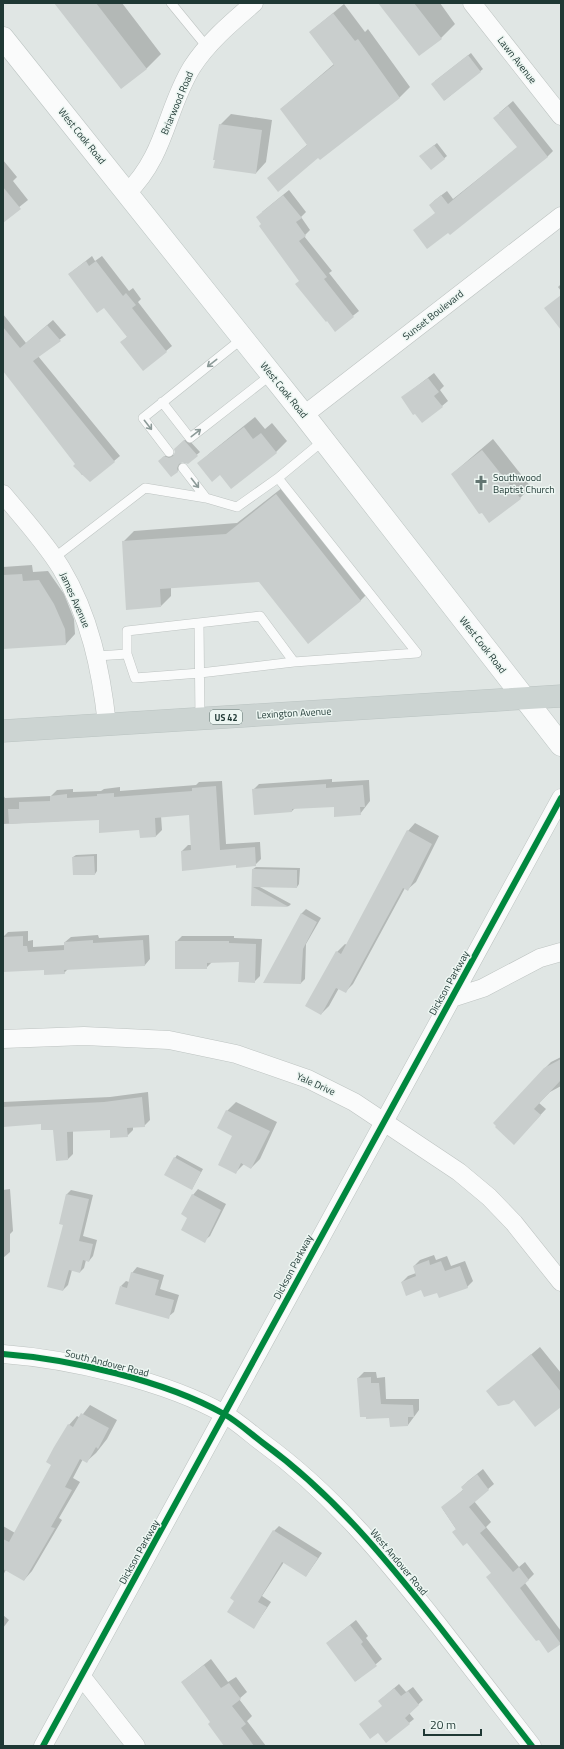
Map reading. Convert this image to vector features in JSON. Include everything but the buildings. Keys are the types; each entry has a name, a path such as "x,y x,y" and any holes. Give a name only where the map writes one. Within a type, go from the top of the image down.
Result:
{"main road":[{"name":"West Cook Road","path":"3,38 272,374 561,745"},
{"name":"Lexington Avenue","path":"3,731 561,696"}],"street":[{"name":"Briarwood Road","path":"127,193 147,170 153,160 180,92 192,67 208,47 254,3"},
{"name":"Lawn Avenue","path":"472,3 561,116"},
{"name":"Sunset Boulevard","path":"304,415 561,216"},
{"name":"James Avenue","path":"3,494 54,558 75,597 87,624 96,656 102,680 107,724"},
{"name":"Dickson Parkway","path":"43,1746 561,798"},
{"path":"452,998 483,988 540,958 561,952"},
{"name":"Yale Drive","path":"3,1040 53,1037 120,1037 169,1040 236,1054 308,1079 354,1102 459,1172 489,1197 514,1223 561,1282"},
{"name":"South Andover Road","path":"3,1354 58,1361 128,1377 190,1398 225,1415"},
{"name":"West Andover Road","path":"225,1415 297,1468 347,1516 388,1562 532,1746"},
{"path":"82,1676 136,1746"}],"lane":[{"path":"171,3 208,47"},
{"path":"169,452 142,418 243,338"},
{"path":"162,402 190,438 272,374"},
{"path":"54,558 145,488 206,498 238,507 278,478 324,440"},
{"path":"183,468 206,498"},
{"path":"278,478 417,653 294,662 200,673 135,678 127,654 128,631 260,616 294,662"},
{"path":"199,624 200,719"},
{"path":"96,656 127,654"}],"cycle path":[{"path":"43,1746 561,798"},
{"path":"3,1354 87,1366 146,1382 201,1402 239,1424 313,1484 357,1528 399,1576 532,1746"}],"place":[{"name":"Southwood Baptist Church","path":"481,483"}]}
